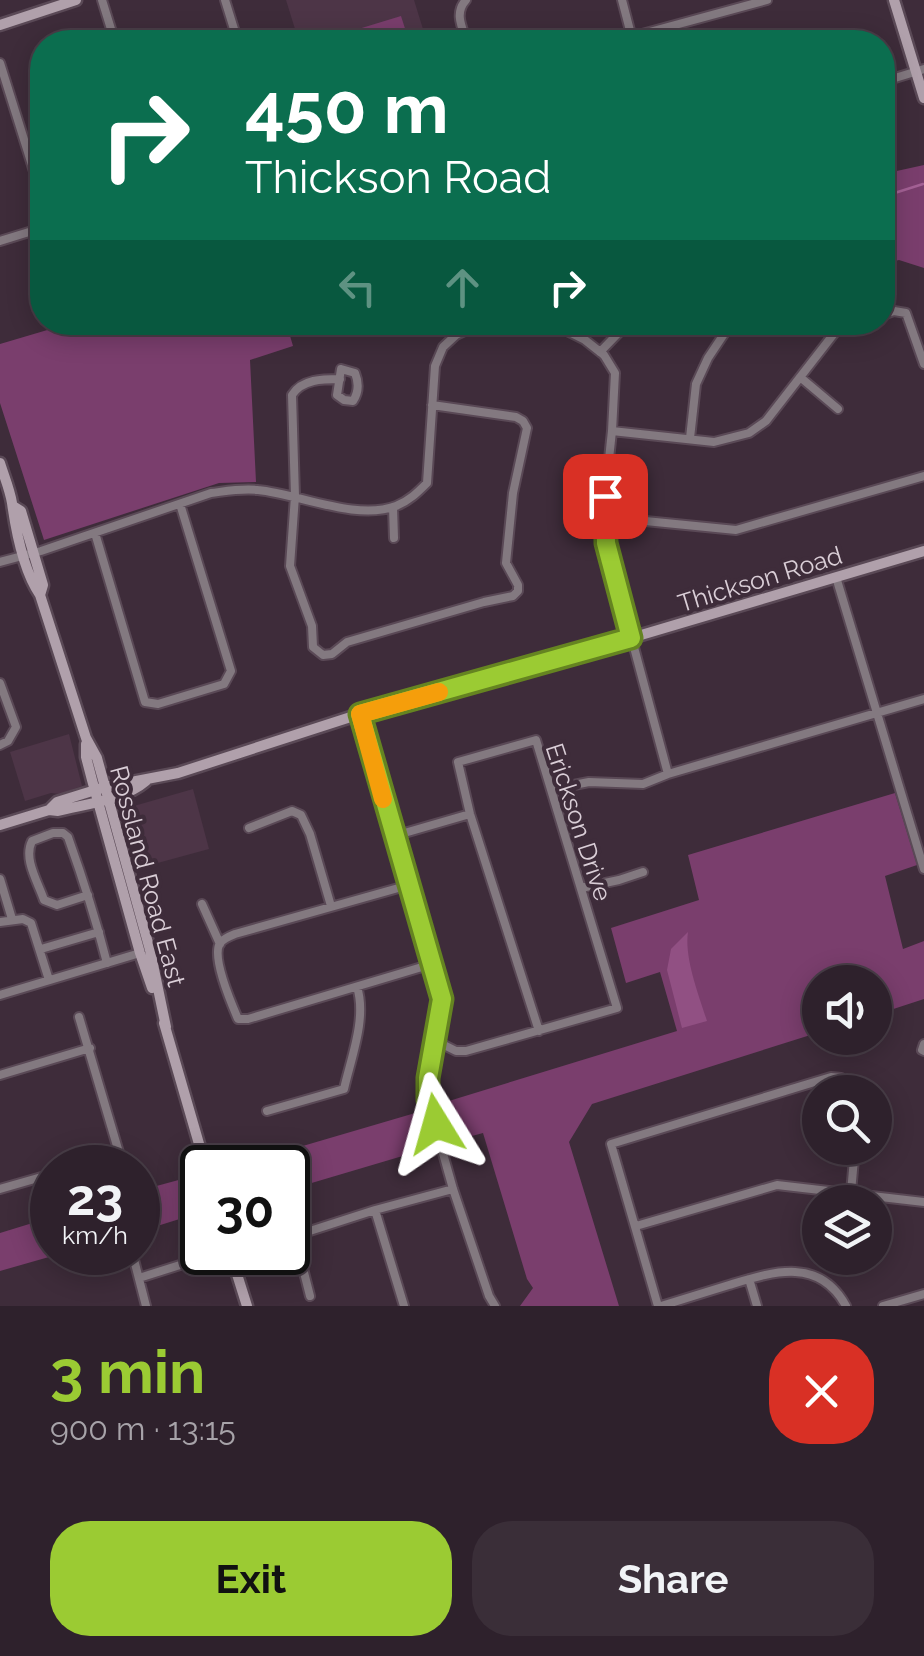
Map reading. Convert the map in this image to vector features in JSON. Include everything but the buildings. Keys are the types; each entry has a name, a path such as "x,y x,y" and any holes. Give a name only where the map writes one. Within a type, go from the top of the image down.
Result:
{"main road":[{"path":"0,24 76,0"},
{"path":"894,0 920,70 924,98"},
{"name":"Rossland Road East","path":"0,464 13,506 11,514 28,554 35,587 86,738 86,757 102,794 150,950 166,1027"},
{"name":"Thickson Road","path":"0,825 49,810 57,802 138,788 146,780 360,714 924,551"},
{"name":"Rossland Road East","path":"102,794 140,953 199,1145"},
{"path":"237,1275 246,1306"}],"street":[{"path":"102,0 111,30"},
{"path":"225,0 234,30"},
{"path":"462,30 460,7 466,0"},
{"path":"622,0 630,30"},
{"path":"666,30 767,0"},
{"path":"0,63 30,159"},
{"path":"895,78 920,70"},
{"path":"0,241 30,232"},
{"path":"895,311 906,313 924,364"},
{"path":"0,562 211,493 239,489 350,508 378,511 393,507 428,483 436,366 443,347 456,335"},
{"path":"575,335 600,352 615,373 604,517 606,543 668,774"},
{"path":"600,352 616,335"},
{"path":"690,438 696,384 723,335"},
{"path":"612,431 714,442 749,433 766,422 833,335"},
{"path":"800,377 838,408"},
{"path":"340,379 318,379 296,389 292,396 294,496 290,566 312,626 313,647 322,655 332,654 346,642 513,596 518,591 506,563 513,494 527,428 516,416 432,405"},
{"path":"604,517 736,530 924,476"},
{"path":"95,533 145,702 158,704 224,684 231,672 180,504"},
{"path":"393,507 394,538"},
{"path":"836,577 924,869"},
{"path":"0,683 16,727 8,741 0,745"},
{"path":"552,789 589,782 644,784 924,699"},
{"path":"360,714 442,999 428,1078 428,1100 453,1189 495,1306"},
{"name":"Erickson Drive","path":"436,1042 466,1051 540,1031 617,1008 536,740 458,762 470,814 540,1031"},
{"path":"250,828 292,811 301,814 331,906"},
{"path":"394,836 470,814"},
{"path":"88,896 57,905 44,900 28,856 32,840 63,833 68,838 88,896 107,963"},
{"path":"581,888 642,872"},
{"path":"0,879 12,919"},
{"path":"220,944 234,934 408,885"},
{"path":"202,904 220,944 218,960 238,1019 432,964"},
{"path":"0,922 24,919 31,923 49,980"},
{"path":"41,949 99,932"},
{"path":"0,996 140,953"},
{"path":"267,1112 344,1088 356,1039 361,1000 357,987"},
{"path":"79,1017 117,1145"},
{"path":"0,1075 90,1048"},
{"path":"802,1086 611,1144 613,1158 660,1306 780,1271 810,1273 838,1292 846,1306"},
{"path":"0,1189 30,1180"},
{"path":"636,1226 777,1186 802,1188"},
{"path":"310,1231 453,1189"},
{"path":"892,1198 924,1202"},
{"path":"375,1210 404,1306"},
{"path":"140,1278 180,1265"},
{"path":"139,1275 146,1306"},
{"path":"303,1275 310,1296"},
{"path":"749,1279 757,1306"},
{"path":"883,1306 924,1294"}],"shaded area":[{"path":"286,0 414,0 423,30 295,30"},
{"path":"401,16 405,30 355,30"},
{"path":"924,165 924,268 895,261 895,171"},
{"path":"30,335 290,335 293,346 250,360 256,482 219,483 44,540 0,403 0,344"},
{"path":"69,734 82,786 25,801 10,752"},
{"path":"193,789 209,849 143,867 127,808"},
{"path":"895,793 917,865 885,876 903,949 924,941 924,999 892,1009 892,965 802,965 802,1038 592,1104 569,1142 619,1306 520,1306 533,1288 483,1133 450,1142 439,1104 677,1031 660,972 626,983 611,928 699,900 688,855"},
{"path":"688,932 690,965 707,1021 682,1028 667,970 671,949"},
{"path":"422,1111 433,1147 310,1183 310,1145 306,1145"},
{"path":"180,1180 180,1219 160,1225 160,1185"},
{"path":"30,1224 30,1262 0,1271 0,1233"}],"waterway":[{"path":"895,193 923,184"}],"slow traffic":[{"path":"383,799 360,714 439,692"}],"route":[{"path":"436,1124 428,1100 428,1078 442,999 360,714 631,638 606,543 605,496"}]}
